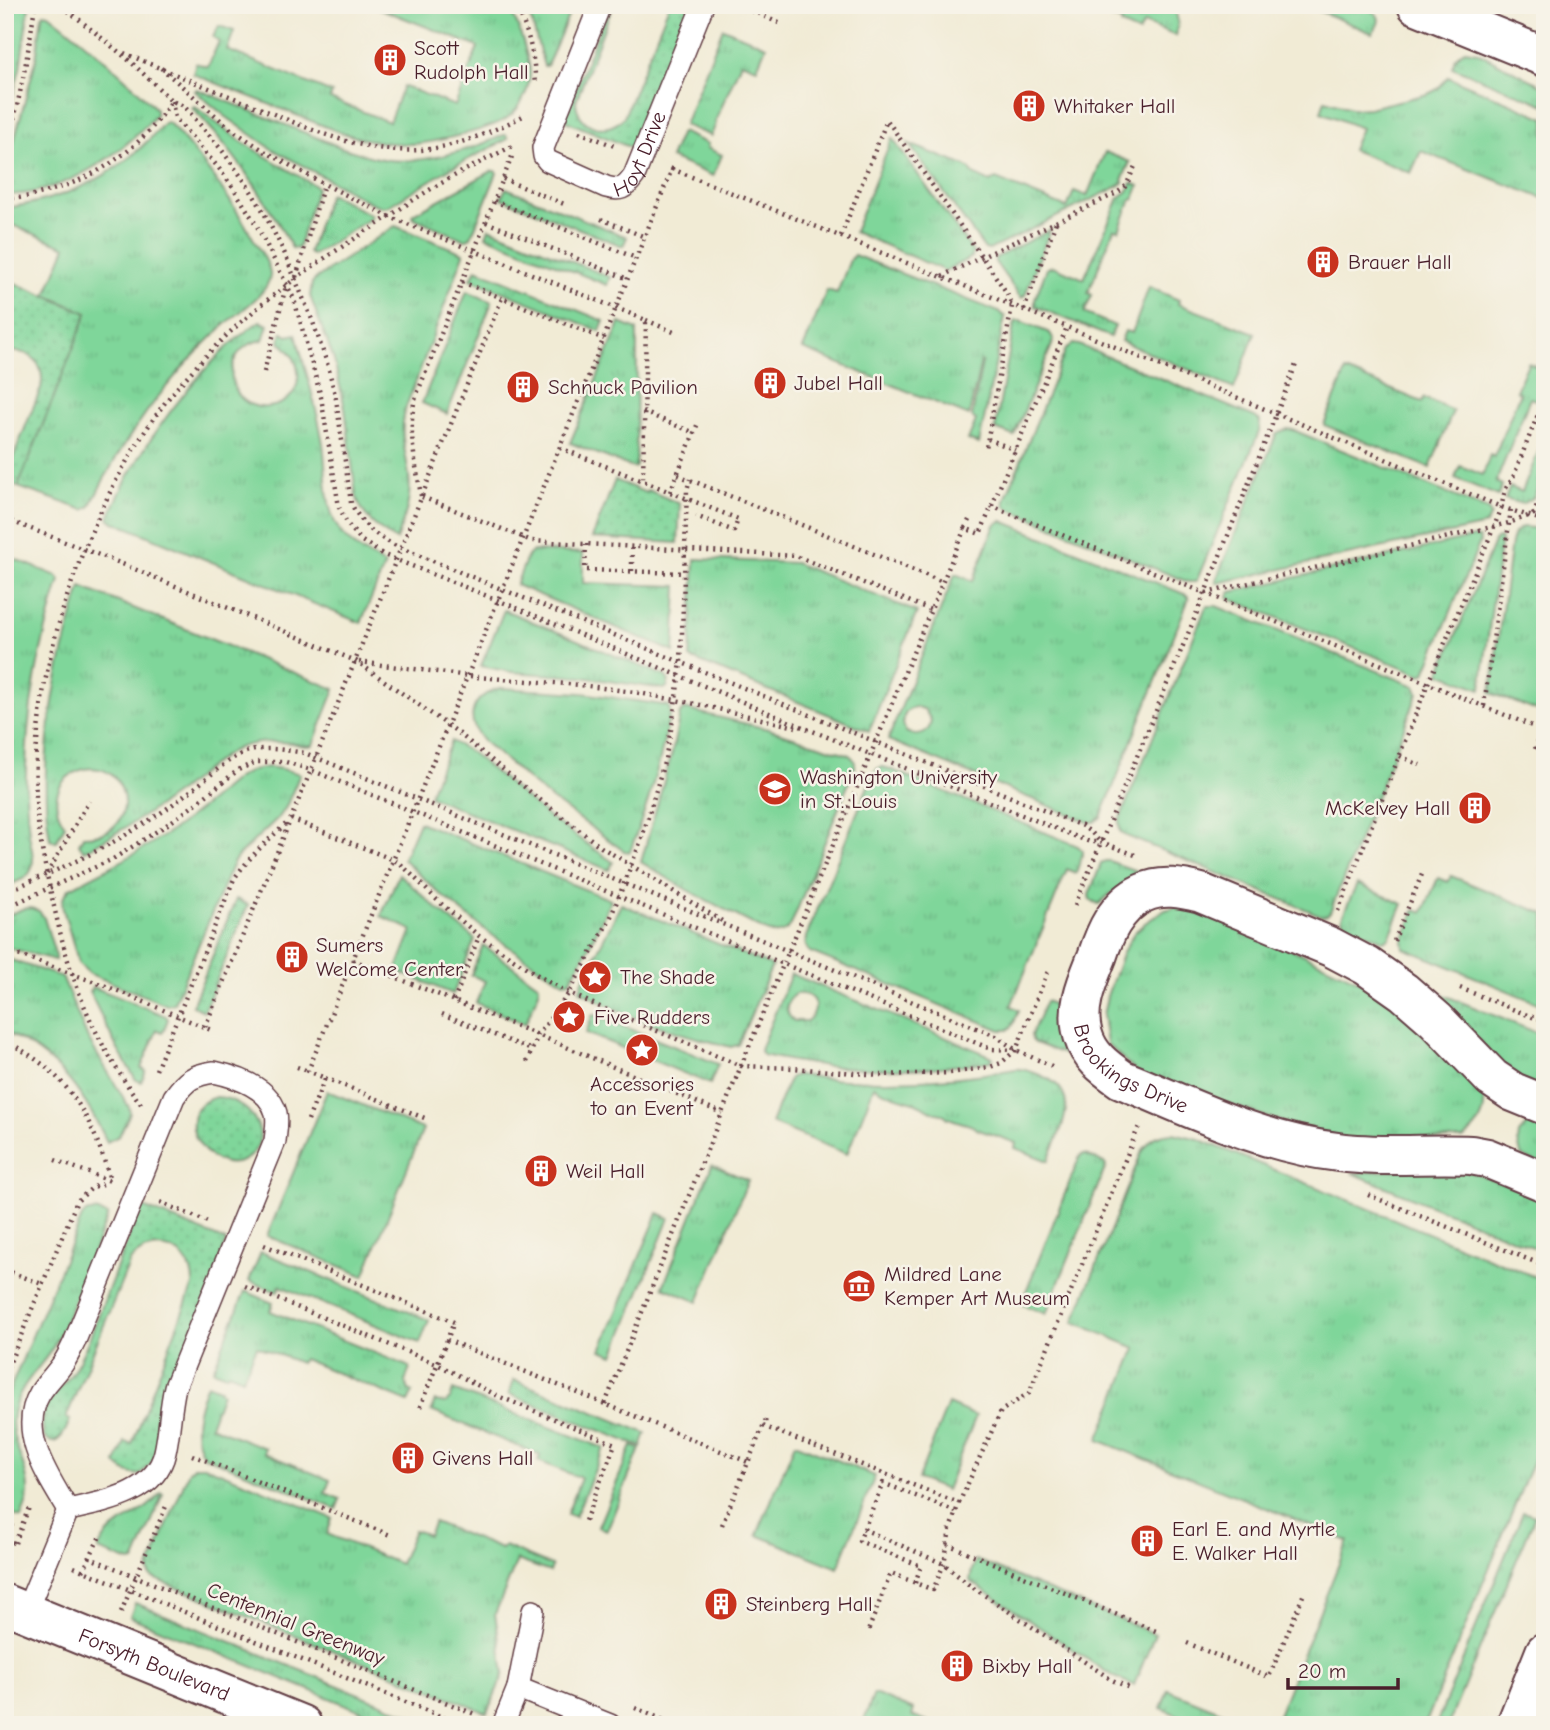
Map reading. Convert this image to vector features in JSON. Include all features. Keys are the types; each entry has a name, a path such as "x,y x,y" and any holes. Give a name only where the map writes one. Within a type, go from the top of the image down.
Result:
{"street":[{"path":"1417,5 1545,57"},
{"name":"Brookings Drive","path":"1545,1105 1513,1092 1492,1078 1436,1020 1404,992 1367,966 1331,947 1180,888 1144,893 1126,905 1112,922 1086,985 1080,1021 1083,1037 1090,1053 1102,1066 1121,1079 1248,1131 1295,1145 1363,1155 1471,1155 1487,1158 1545,1182"},
{"name":"Forsyth Boulevard","path":"16,1608 302,1725"},
{"path":"1516,1725 1545,1653"}],"lane":[{"name":"Hoyt Drive","path":"600,5 543,148 548,161 615,189 623,188 634,176 703,5"},
{"path":"214,1072 232,1076 252,1085 268,1098 276,1111 275,1141 175,1387 165,1455 161,1465 142,1486 102,1503 68,1510 35,1446 32,1420 34,1404 74,1343 174,1097 183,1084 197,1075 214,1072"},
{"path":"16,1608 68,1510"},
{"path":"494,1721 518,1688 533,1611"},
{"path":"518,1688 610,1725"}],"path":[{"path":"5,153 27,62 35,5"},
{"path":"55,5 70,12 131,62 172,101 184,106 246,183 279,241 313,322 336,399 351,503 356,514 377,536 1082,825 1101,842"},
{"path":"515,5 523,19 534,57 536,85 531,113 525,123"},
{"path":"739,5 781,23"},
{"path":"117,50 360,146 390,150 420,150 445,146 491,132 531,113 1067,327 1502,507 1545,521"},
{"path":"161,68 231,129 324,184 390,217 676,333"},
{"path":"5,200 51,191 91,175 139,141 172,101"},
{"path":"172,101 175,118 218,167 257,226 293,299 321,397 339,507 348,526 362,541 384,555 810,730 1077,837 1090,842 1101,842"},
{"path":"841,236 887,120 1007,293 1012,306 986,448"},
{"path":"147,1092 142,1104 126,1084 91,1023 71,973 40,841 36,795 39,724 58,628 85,549 134,447 183,381 228,333 295,278 446,181 517,144 415,399 411,430 422,496"},
{"path":"941,277 1122,190 1136,164"},
{"path":"308,1071 672,169"},
{"path":"295,278 324,184"},
{"path":"494,201 636,258"},
{"path":"1024,310 1057,221"},
{"path":"486,222 628,279"},
{"path":"462,282 604,340"},
{"path":"264,372 286,285"},
{"path":"205,1027 502,298"},
{"path":"643,481 646,320"},
{"path":"965,528 980,534 1067,327"},
{"path":"1101,842 1205,593 1297,362"},
{"path":"643,412 695,433"},
{"path":"1336,916 1428,683 1502,507 1506,486 1512,480 1537,417 1545,421"},
{"path":"670,492 698,423"},
{"path":"988,439 1015,450"},
{"path":"560,447 738,519 734,531 696,516"},
{"path":"678,475 943,582"},
{"path":"527,1062 538,1035 569,993 619,897 642,838 665,759 677,700 681,662 690,479"},
{"path":"1532,516 1545,488"},
{"path":"422,496 532,541 796,556 931,610"},
{"path":"991,506 1484,706 1544,727 1535,749"},
{"path":"1484,706 1511,509"},
{"path":"1205,593 1494,527 1545,510"},
{"path":"605,1404 741,1066 971,516"},
{"path":"5,519 85,549 356,661 447,726 601,847 734,929"},
{"path":"586,544 584,570 685,573"},
{"path":"632,547 632,571"},
{"path":"356,661 580,685 677,700 810,730"},
{"path":"5,892 93,854 138,828 245,753 264,749 304,753 996,1036 1016,1050"},
{"path":"1400,756 1420,765"},
{"path":"5,908 102,865 141,842 238,770 257,762 286,762 991,1049 1016,1050"},
{"path":"47,875 89,801"},
{"path":"291,819 401,864 480,936 569,993 741,1066 920,1075 990,1067 1001,1063 1016,1050"},
{"path":"152,1079 233,879 259,848 291,819"},
{"path":"1393,943 1423,872"},
{"path":"454,1000 480,936"},
{"path":"5,952 71,973 211,1030"},
{"path":"353,960 722,1113"},
{"path":"1456,986 1545,1022"},
{"path":"442,1014 532,1050"},
{"path":"5,1040 48,1068 66,1087 101,1146 111,1181"},
{"path":"298,1067 428,1119"},
{"path":"321,1087 325,1078"},
{"path":"868,1631 891,1573 933,1590 944,1564 950,1529 959,1503 1002,1411 1029,1392 1140,1124"},
{"path":"55,1160 111,1181"},
{"path":"5,1374 77,1201 93,1187 111,1181 116,1169"},
{"path":"136,1188 454,1322 420,1407"},
{"path":"1358,1191 1545,1266"},
{"path":"5,1270 41,1284"},
{"path":"241,1285 437,1364 498,1395 615,1444 585,1521"},
{"path":"447,1340 748,1462"},
{"path":"722,1525 767,1417"},
{"path":"763,1426 959,1503"},
{"path":"188,1454 390,1535"},
{"path":"915,1583 922,1566 859,1541 883,1483 956,1513"},
{"path":"15,1544 25,1520"},
{"path":"5,1523 15,1527"},
{"path":"863,1529 944,1564 969,1585 1112,1680 1132,1689"},
{"path":"947,1544 1156,1631"},
{"name":"Centennial Greenway","path":"94,1547 86,1572 462,1725"},
{"path":"120,1613 146,1553"},
{"name":"Centennial Greenway","path":"95,1560 494,1721"},
{"path":"1187,1643 1269,1677 1305,1591"}],"green space":[{"path":"5,5 29,7 20,68 5,126"},
{"path":"371,5 508,5 521,35 530,68 528,87 520,104 503,120 477,130 446,139 408,144 389,143 343,133 193,74 196,63 208,67 219,41 213,37 219,26 234,31 227,50 332,93 330,99 389,122 403,86 455,106 478,47"},
{"path":"525,5 573,5 547,66 544,66"},
{"path":"609,5 613,5 576,101 582,118 594,127 602,128 617,123 624,117 669,5 693,5 634,149 563,120"},
{"path":"1092,5 1126,5 1139,20 1158,5 1172,5 1176,12 1176,36 1144,23 1139,33 1121,25 1122,22 1099,13"},
{"path":"1305,5 1342,5 1369,10 1377,15 1378,22 1372,33"},
{"path":"44,13 49,14 118,71 156,109 156,115 125,145 88,170 48,188 5,195 5,174 36,60"},
{"path":"723,28 766,46 757,68 741,62 711,136 684,125"},
{"path":"1465,50 1477,52 1545,87 1545,105 1452,67 1460,53"},
{"path":"1448,77 1545,118 1545,199 1421,151 1411,173 1352,150 1361,128 1321,112 1325,100 1354,109 1428,94 1438,89"},
{"path":"197,89 340,147 382,159 402,161 432,158 462,151 504,135 508,138 382,207 272,149 225,116 195,91"},
{"path":"194,106 242,142 317,187 298,249 292,248 247,175 221,140 192,108"},
{"path":"167,122 204,165 235,209 266,260 269,280 259,295 202,347 147,411 116,458 90,507 84,510 18,487 87,313 46,295 66,247 5,222 5,208 51,198 93,181 131,157"},
{"path":"681,132 708,144 707,148 722,155 713,176 670,158"},
{"path":"892,138 973,252 972,257 945,271 854,232"},
{"path":"909,144 965,166 973,174 990,182 996,179 1067,208 1074,191 1087,196 1105,152 1130,162 1119,186 989,250 985,249"},
{"path":"492,171 497,173 471,237 465,240 412,217 413,214"},
{"path":"1132,183 1139,186 1119,230 1114,229 1088,293 1092,295 1084,313 1115,326 1110,337 1035,306 1035,299 1047,268 1053,266 1084,279 1119,198 1128,191"},
{"path":"506,188 627,237 623,246 501,198"},
{"path":"331,194 371,215 371,218 313,255 309,252"},
{"path":"395,226 464,254 406,407 403,435 409,494 407,509 396,540 371,522 356,495 345,408 334,360 310,296 312,283 318,277"},
{"path":"489,228 610,277 607,285 486,236"},
{"path":"1050,230 1025,295 1021,298 995,262 995,258"},
{"path":"854,255 999,312 1005,317 979,444 968,440 976,420 972,417 981,361 969,416 803,349 827,290 837,293"},
{"path":"476,269 604,321 600,331 471,279"},
{"path":"12,282 87,313 18,487 5,481 5,478 41,388 42,379 38,365 29,355 5,353 5,297"},
{"path":"1149,287 1179,300 1178,304 1255,333 1234,389 1121,341 1125,331 1132,333"},
{"path":"467,291 492,302 447,414 422,403"},
{"path":"260,321 268,325 263,340 248,345 238,354 233,366 235,390 243,400 254,406 269,407 281,404 290,397 298,379 298,369 288,350 279,342 282,333 288,336 296,334 320,430 330,509 338,528 347,540 385,565 361,623 109,518 135,465 172,409 215,359"},
{"path":"1016,321 1050,333 1054,340 1014,436 995,429"},
{"path":"620,323 637,330 634,468 570,443"},
{"path":"1073,344 1260,421 1259,432 1194,582 1188,582 1009,509 1005,505 1066,349"},
{"path":"1528,363 1545,370 1545,403 1530,398 1496,482 1502,485 1498,496 1455,478 1460,466 1483,475 1490,455 1494,457 1520,393 1516,391"},
{"path":"1346,371 1422,402 1424,398 1453,411 1430,468 1324,425"},
{"path":"1287,429 1488,510 1491,515 1486,525 1217,583 1277,433"},
{"path":"1545,436 1545,472 1534,497 1522,504 1505,499 1510,487 1522,492"},
{"path":"615,480 680,504 678,543 592,538"},
{"path":"1002,521 1189,598 1101,817 1094,822 1088,822 888,740 955,574 973,581 995,525","holes":["915,707 924,709 931,720 926,732 919,735 906,732 903,724 905,714"]},
{"path":"1522,527 1545,533 1545,706 1542,713 1491,693 1511,543 1514,533"},
{"path":"1479,538 1480,542 1422,675 1228,596 1231,592"},
{"path":"1498,538 1501,539 1481,689 1440,673"},
{"path":"533,551 583,553 583,583 677,586 674,652 516,585 527,557"},
{"path":"5,555 57,576 60,580 40,652 28,725 26,789 32,866 24,878 5,886"},
{"path":"695,559 795,563 917,612 869,731 690,658"},
{"path":"81,587 335,689 313,745 264,742 238,748 215,762 146,815 84,851 79,844 83,836 99,834 113,827 123,812 124,798 114,777 102,770 88,768 75,772 64,781 57,793 57,808 65,825 56,842 50,839 46,811 46,774 50,719 66,639"},
{"path":"1208,606 1216,606 1415,686 1418,693 1327,915 1322,916 1124,835 1120,831 1119,821"},
{"path":"504,610 665,676 669,681 667,687 664,689 582,677 511,672 481,666"},
{"path":"500,688 582,693 669,706 670,713 660,759 630,852 624,851 545,794 483,741 474,724 474,709 482,697"},
{"path":"684,709 768,729 847,754 854,759 855,768 791,925 782,932 764,930 689,891 641,862 672,753 680,713"},
{"path":"451,741 472,753 547,816 613,862 609,870 429,796"},
{"path":"268,767 300,774 280,816 233,863 174,1003 167,1005 90,974 79,964 63,909 62,903 70,888 173,830 237,778 252,770"},
{"path":"881,767 1078,846 1082,850 1076,873 1067,869 1011,1006 1019,1010 1008,1030 1001,1030 810,952 806,947 806,937 873,774"},
{"path":"419,822 611,900 570,981 564,982 540,968 489,933 440,894 403,859"},
{"path":"1105,861 1137,871 1141,875 1099,904 1090,900 1089,895 1101,864"},
{"path":"399,874 475,939 453,994 396,971 412,930 381,916"},
{"path":"1451,876 1545,914 1545,1006 1404,948 1403,941 1415,909 1423,912 1438,878 1448,882"},
{"path":"1357,884 1403,904 1389,938 1384,941 1347,926 1343,921 1342,917"},
{"path":"236,899 248,905 204,1011 192,1006"},
{"path":"621,904 772,966 738,1045 731,1047 654,1024 598,1001 581,991 583,980"},
{"path":"1184,905 1202,908 1384,992 1483,1090 1483,1112 1474,1129 1463,1139 1339,1141 1140,1075 1107,1044 1103,1015 1107,996 1123,952 1134,933 1165,910"},
{"path":"31,908 39,911 44,918 55,960 5,947 5,917"},
{"path":"483,945 539,985 539,992 525,1024 476,1003 485,981 471,975"},
{"path":"5,958 62,977 88,1039 129,1107 130,1113 119,1136 107,1142 78,1092 54,1064 40,1052 5,1032"},
{"path":"791,974 993,1058 991,1061 934,1068 848,1068 763,1055 761,1047","holes":["795,994 812,998 814,1011 807,1021 794,1021 787,1011 788,1004"]},
{"path":"93,987 168,1019 163,1032 157,1030 141,1068 146,1071 141,1082 136,1080 117,1048 89,991"},
{"path":"1429,989 1545,1036 1545,1090 1516,1079"},
{"path":"1046,1001 1057,1006 1061,1031 1070,1053 1066,1055 1032,1040 1031,1035"},
{"path":"593,1014 718,1064 710,1084 586,1033"},
{"path":"1016,1069 1042,1076 1055,1083 1063,1092 1065,1114 1048,1161 1015,1148 1016,1143 935,1113 874,1086 847,1154 771,1123 788,1081 796,1075 843,1080 913,1080 954,1078"},
{"path":"327,1091 423,1129 364,1276 267,1236"},
{"path":"216,1097 237,1103 254,1118 258,1127 260,1137 257,1147 250,1156 236,1163 222,1162 209,1155 199,1144 194,1130 193,1117 200,1105"},
{"path":"1545,1121 1545,1168 1521,1155 1518,1142 1519,1134 1529,1123"},
{"path":"1173,1133 1199,1139 1545,1281 1545,1431 1425,1725 1274,1725 1348,1541 1098,1440 1136,1348 1074,1322 1140,1156 1153,1139"},
{"path":"1084,1154 1106,1166 1046,1314 1021,1304 1080,1156"},
{"path":"712,1165 748,1180 698,1302 663,1287"},
{"path":"1453,1166 1545,1197 1545,1252 1352,1173"},
{"path":"141,1206 226,1241 155,1459 140,1475 126,1472 116,1463 125,1442 132,1444 193,1285 192,1273 180,1254 161,1247 150,1248 130,1261 66,1418 70,1420 69,1424 58,1440 50,1442 45,1438 43,1420 44,1411 52,1397 74,1370 83,1353"},
{"path":"95,1211 108,1215 77,1294 52,1350 26,1383 13,1414 13,1434 25,1472 28,1492 21,1518 5,1512 5,1401 82,1217 85,1213"},
{"path":"658,1213 669,1218 614,1355 601,1350"},
{"path":"261,1252 429,1320 420,1343 280,1286 277,1292 249,1281"},
{"path":"245,1291 273,1303 270,1311 410,1367 405,1382 413,1392 408,1402 303,1359 300,1363 257,1346 243,1378 213,1370"},
{"path":"514,1380 646,1433 641,1447 509,1394"},
{"path":"207,1384 220,1389 222,1393 210,1426 265,1448 264,1453 330,1480 325,1493 340,1499 336,1509 204,1456 197,1439 196,1420"},
{"path":"453,1390 604,1448 575,1517 567,1514 581,1478 538,1461 540,1456 537,1454 431,1411 435,1401 445,1403 450,1399"},
{"path":"948,1404 976,1416 946,1490 918,1479"},
{"path":"795,1443 875,1476 838,1568 757,1535"},
{"path":"632,1446 640,1449 607,1530 598,1527"},
{"path":"195,1466 205,1466 332,1518 327,1534 400,1564 414,1530 428,1535 434,1522 552,1566 550,1572 517,1560 495,1614 504,1673 487,1713 150,1576 149,1569 189,1471"},
{"path":"163,1494 135,1561 130,1562 98,1550 111,1531 145,1509"},
{"path":"1523,1512 1535,1516 1448,1725 1436,1725"},
{"path":"976,1560 1155,1634 1134,1685 1114,1677 970,1581"},
{"path":"135,1603 435,1725 396,1725 130,1617"},
{"path":"1168,1690 1255,1725 1185,1725 1187,1719 1161,1708"},
{"path":"874,1694 914,1710 912,1716 934,1725 862,1725"}],"place":[{"name":"Scott Rudolph Hall","path":"390,60"},
{"name":"Whitaker Hall","path":"1029,106"},
{"name":"Brauer Hall","path":"1323,262"},
{"name":"Jubel Hall","path":"770,383"},
{"name":"Schnuck Pavilion","path":"523,387"},
{"name":"Washington University in St. Louis","path":"775,789"},
{"name":"McKelvey Hall","path":"1475,808"},
{"name":"Sumers Welcome Center","path":"292,957"},
{"name":"The Shade","path":"595,977"},
{"name":"Five Rudders","path":"569,1017"},
{"name":"Accessories to an Event","path":"642,1050"},
{"name":"Weil Hall","path":"541,1171"},
{"name":"Mildred Lane Kemper Art Museum","path":"859,1286"},
{"name":"Givens Hall","path":"408,1458"},
{"name":"Earl E. and Myrtle E. Walker Hall","path":"1147,1541"},
{"name":"Steinberg Hall","path":"721,1604"},
{"name":"Bixby Hall","path":"957,1666"}]}
